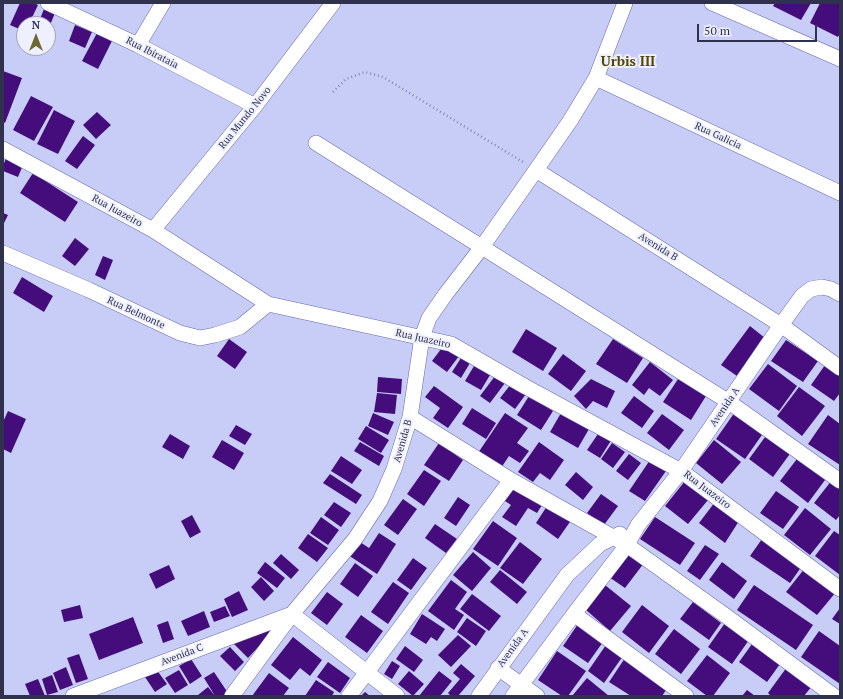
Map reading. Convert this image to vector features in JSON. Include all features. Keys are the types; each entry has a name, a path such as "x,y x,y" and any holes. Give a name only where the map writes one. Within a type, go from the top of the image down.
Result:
{"street":[{"name":"Rua Ibirataia","path":"48,3 138,45 255,106"},
{"path":"138,45 163,3"},
{"name":"Avenida B","path":"232,696 292,614 355,539 380,501 394,470 410,417 422,337 429,318 482,247 570,121 596,78 625,3"},
{"path":"712,3 840,59"},
{"name":"Rua Mundo Novo","path":"154,230 255,106 329,4"},
{"name":"Rua Galicia","path":"596,78 840,193"},
{"path":"316,143 729,402 840,481"},
{"name":"Rua Juazeiro","path":"3,149 154,230 268,304 451,344 526,387 681,471 840,590"},
{"name":"Avenida B","path":"536,170 781,325 840,368"},
{"name":"Rua Belmonte","path":"3,253 89,290 180,333 200,338 240,327 268,304"},
{"name":"Avenida A","path":"517,690 627,545 638,525 681,471 802,296 811,289 822,287 831,289 840,294"},
{"path":"410,417 510,480 627,545 834,696"},
{"path":"349,696 510,480"},
{"name":"Avenida A","path":"479,696 498,668 567,576 600,544 638,525"},
{"path":"292,614 397,696"},
{"name":"Avenida C","path":"73,696 292,614"},
{"path":"574,614 686,696"},
{"path":"498,668 517,690 537,696"}],"path":[{"path":"333,92 346,79 365,72 383,77 536,170"}],"building":[{"path":"20,3 34,3 38,5 33,16 16,16 16,28 10,25"},
{"path":"775,3 811,3 801,20 773,6"},
{"path":"820,3 840,3 840,33 838,37 810,23"},
{"path":"44,9 55,13 54,16 41,16"},
{"path":"75,25 92,32 85,48 69,41"},
{"path":"97,33 112,41 98,69 82,61"},
{"path":"3,71 22,78 5,123 3,122"},
{"path":"31,96 53,107 34,141 13,130"},
{"path":"54,110 75,121 58,154 37,144"},
{"path":"97,112 111,125 96,139 83,125"},
{"path":"83,136 95,145 77,169 65,161"},
{"path":"6,158 23,165 18,177 3,171"},
{"path":"33,173 78,202 65,222 20,193"},
{"path":"3,213 8,215 3,225"},
{"path":"75,238 89,249 75,266 62,256"},
{"path":"103,256 113,260 105,280 95,275"},
{"path":"22,277 53,296 44,312 13,293"},
{"path":"750,326 765,338 737,376 721,365"},
{"path":"526,329 557,348 543,371 512,352"},
{"path":"229,339 247,352 235,369 217,356"},
{"path":"613,339 643,358 627,383 596,364"},
{"path":"786,340 818,361 803,382 771,361"},
{"path":"444,345 459,356 447,372 432,361"},
{"path":"563,354 586,371 571,391 548,374"},
{"path":"461,358 470,363 461,378 452,372"},
{"path":"650,362 673,380 660,396 649,388 644,395 632,385"},
{"path":"768,364 797,386 779,411 749,389"},
{"path":"825,365 840,375 840,393 834,401 811,385"},
{"path":"474,366 490,375 481,390 465,381"},
{"path":"495,376 505,383 490,403 480,396"},
{"path":"378,377 402,379 401,394 377,392"},
{"path":"591,379 615,391 607,408 593,401 586,409 574,396"},
{"path":"678,379 706,396 691,420 663,402"},
{"path":"511,384 526,394 515,409 500,398"},
{"path":"434,386 463,407 448,428 433,418 440,408 425,397"},
{"path":"799,387 825,406 802,436 777,416"},
{"path":"377,393 397,395 395,414 374,412"},
{"path":"529,396 553,411 541,430 517,415"},
{"path":"634,396 654,411 642,428 621,413"},
{"path":"472,408 496,423 486,439 462,424"},
{"path":"8,411 26,419 11,453 3,449 3,422"},
{"path":"735,412 764,432 745,459 716,439"},
{"path":"373,413 394,422 388,435 368,426"},
{"path":"505,413 528,428 517,443 529,451 520,463 509,456 501,468 478,453"},
{"path":"561,413 589,429 578,448 550,432"},
{"path":"662,414 684,430 669,450 647,433"},
{"path":"828,415 840,424 840,465 808,444"},
{"path":"236,425 252,434 245,445 229,436"},
{"path":"366,426 389,440 381,453 358,439"},
{"path":"600,431 612,439 600,458 587,450"},
{"path":"768,433 792,451 773,477 749,459"},
{"path":"170,434 190,446 183,459 162,447"},
{"path":"222,440 244,453 234,470 212,457"},
{"path":"714,440 741,462 722,484 696,463"},
{"path":"360,442 384,456 379,466 354,451"},
{"path":"539,442 564,460 550,480 540,473 533,482 518,472"},
{"path":"439,443 463,460 449,481 424,465"},
{"path":"612,443 625,452 613,468 601,459"},
{"path":"629,454 641,463 628,480 616,471"},
{"path":"800,455 828,476 808,503 780,481"},
{"path":"341,456 362,470 352,484 331,471"},
{"path":"650,460 666,471 645,501 629,491"},
{"path":"424,470 441,481 424,506 407,494"},
{"path":"576,472 593,487 583,500 565,485"},
{"path":"330,474 362,495 356,504 323,483"},
{"path":"832,480 840,486 840,515 836,520 814,503"},
{"path":"685,481 708,500 688,524 665,506"},
{"path":"513,482 544,502 537,513 528,508 516,526 502,517 511,505 502,499"},
{"path":"776,491 799,507 783,529 760,513"},
{"path":"601,494 618,506 604,525 587,513"},
{"path":"458,497 470,505 456,526 444,518"},
{"path":"403,499 417,509 398,535 384,525"},
{"path":"334,502 351,513 341,527 324,515"},
{"path":"715,502 739,521 725,543 699,523"},
{"path":"549,503 572,519 558,539 536,523"},
{"path":"805,508 831,529 810,555 784,535"},
{"path":"192,515 201,532 190,538 181,521"},
{"path":"321,517 339,530 328,545 310,533"},
{"path":"655,517 695,543 680,565 640,539"},
{"path":"493,521 517,538 498,566 473,549"},
{"path":"435,524 457,539 446,553 425,538"},
{"path":"834,531 840,535 840,575 815,556"},
{"path":"379,533 396,544 377,574 348,555 357,540 369,548"},
{"path":"308,534 328,548 317,562 298,548"},
{"path":"762,539 802,566 790,583 750,556"},
{"path":"520,542 542,559 523,584 500,568"},
{"path":"705,545 719,554 700,580 687,571"},
{"path":"473,552 491,568 472,591 453,575"},
{"path":"628,552 644,563 625,588 609,577"},
{"path":"281,554 299,570 291,579 273,563"},
{"path":"413,558 427,568 411,590 397,580"},
{"path":"265,562 285,578 277,588 257,573"},
{"path":"722,562 747,581 734,599 709,580"},
{"path":"355,563 373,576 358,597 340,584"},
{"path":"169,565 175,579 156,589 149,574"},
{"path":"805,568 836,592 817,615 786,592"},
{"path":"500,570 527,592 517,604 490,582"},
{"path":"261,577 274,591 264,601 251,587"},
{"path":"451,580 467,592 455,609 464,615 454,630 428,611"},
{"path":"393,582 409,593 388,624 371,612"},
{"path":"605,585 631,606 610,631 585,609"},
{"path":"754,585 813,625 796,650 737,610"},
{"path":"239,591 248,610 232,617 224,599"},
{"path":"327,592 343,604 327,625 311,613"},
{"path":"472,594 501,616 489,631 460,609"},
{"path":"693,602 721,623 709,640 680,619"},
{"path":"80,605 83,618 64,622 61,610"},
{"path":"642,605 669,626 649,653 622,632"},
{"path":"225,606 230,616 214,622 210,612"},
{"path":"840,608 840,624 832,619"},
{"path":"204,611 210,627 188,636 181,621"},
{"path":"422,614 445,629 437,641 431,637 426,644 410,634"},
{"path":"361,615 383,631 367,653 345,637"},
{"path":"133,617 143,643 99,660 89,634"},
{"path":"467,618 486,631 476,646 457,632"},
{"path":"168,621 174,639 163,643 157,625"},
{"path":"725,623 749,640 732,664 708,647"},
{"path":"578,624 603,642 588,663 563,646"},
{"path":"266,628 271,633 248,658 232,642"},
{"path":"674,629 700,649 681,674 655,654"},
{"path":"819,631 840,646 840,684 801,657"},
{"path":"458,635 471,646 451,667 438,655"},
{"path":"293,637 322,660 310,676 300,668 290,680 271,665"},
{"path":"752,644 780,664 767,682 739,662"},
{"path":"606,645 623,656 604,683 588,671"},
{"path":"405,646 423,660 414,672 396,659"},
{"path":"230,647 244,662 235,671 220,656"},
{"path":"557,651 586,671 568,696 562,696 538,680"},
{"path":"79,654 88,679 76,683 67,658"},
{"path":"707,655 730,673 713,696 707,696 687,681"},
{"path":"625,658 668,687 662,696 631,696 609,682"},
{"path":"191,659 202,676 190,684 179,666"},
{"path":"392,661 400,666 392,679 384,674"},
{"path":"328,662 350,678 340,693 317,677"},
{"path":"461,664 475,676 458,696 451,696 448,693 460,679 453,673"},
{"path":"66,667 73,685 60,690 53,673"},
{"path":"787,667 812,686 804,696 771,696 768,693"},
{"path":"156,669 167,684 155,692 145,677"},
{"path":"179,670 188,685 175,693 165,678"},
{"path":"409,671 424,684 413,696 398,684"},
{"path":"439,671 452,681 440,696 419,696"},
{"path":"214,672 228,693 223,696 215,696 204,678"},
{"path":"269,673 289,688 283,696 252,696"},
{"path":"52,675 58,692 47,695 42,679"},
{"path":"587,678 609,696 572,696"},
{"path":"38,679 45,696 30,696 25,684"},
{"path":"316,680 334,692 332,696 305,696"},
{"path":"208,687 215,696 198,695"},
{"path":"747,690 755,696 742,696"},
{"path":"365,692 370,696 361,696"}],"district":[{"name":"Urbis III","path":"628,62"}]}
